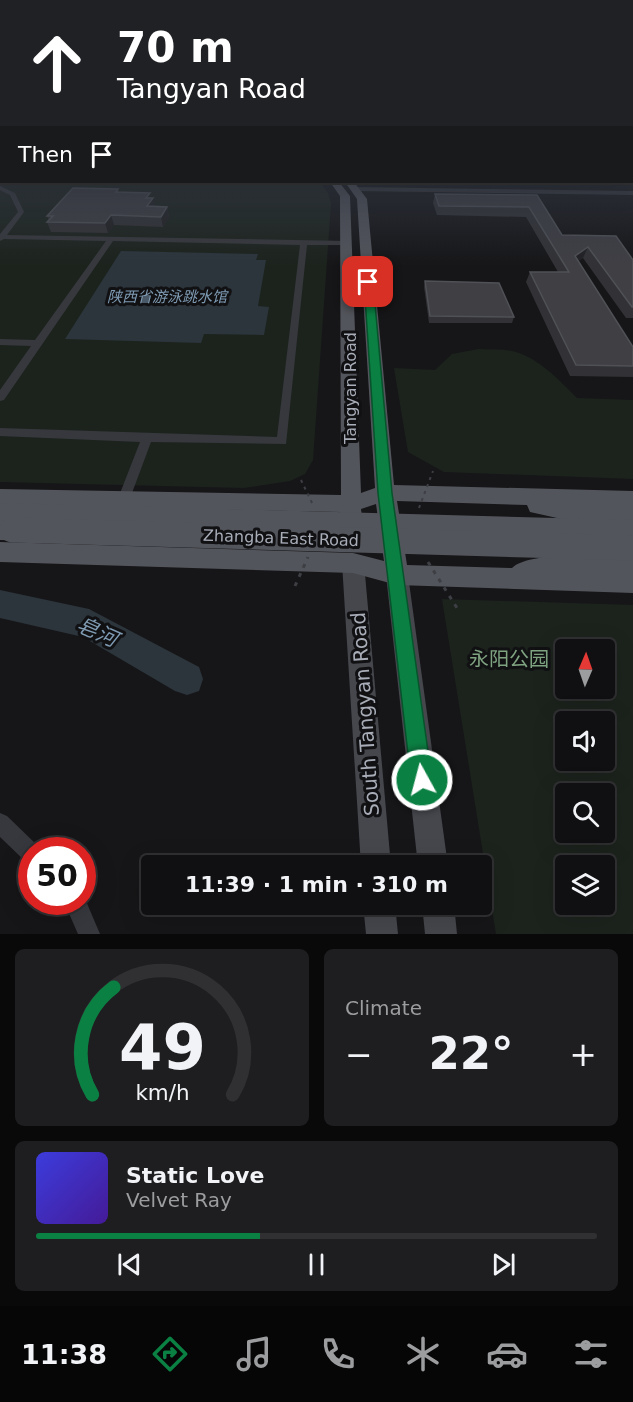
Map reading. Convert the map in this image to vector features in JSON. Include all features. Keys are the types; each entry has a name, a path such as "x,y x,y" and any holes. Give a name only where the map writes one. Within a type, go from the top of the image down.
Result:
{"main road":[{"name":"Tangyan Road","path":"335,183 345,196 353,563"},
{"name":"Tangyan Road","path":"354,187 362,199 385,493 397,575"},
{"name":"Zhangba East Road","path":"0,497 351,504 385,493 487,496"},
{"path":"487,496 633,499"},
{"path":"487,496 575,513 633,515"},
{"name":"Zhangba East Road","path":"0,513 633,530"},
{"name":"Zhangba East Road","path":"0,530 633,548"},
{"name":"Zhangba East Road","path":"0,552 353,563 397,575 492,579"},
{"name":"South Tangyan Road","path":"353,563 375,855"},
{"path":"492,579 551,566 633,568"},
{"path":"397,575 432,855"},
{"path":"492,579 633,582"},
{"path":"380,915 382,934"},
{"path":"439,915 441,934"}],"street":[{"path":"354,187 633,194"},
{"path":"0,188 13,194 21,212 1,238"},
{"path":"1,238 346,243"},
{"path":"0,398 111,239"},
{"path":"0,432 282,441 304,243"},
{"path":"0,342 38,343"},
{"path":"123,501 147,438"},
{"path":"0,824 18,841"},
{"path":"81,915 89,934"}],"path":[{"path":"418,511 433,471"},
{"path":"301,480 315,509"},
{"path":"295,586 311,550"},
{"path":"423,555 457,608"}],"green space":[{"path":"0,183 321,183 328,193 331,204 313,460 305,474 290,481 244,488 0,482"},
{"path":"479,349 512,351 531,358 577,398 633,400 633,479 444,472 408,452 394,368 435,370 452,354"},
{"name":"永阳公园","path":"442,599 633,605 633,934 496,934 492,909 492,855 483,855"}],"water":[{"name":"陕西省游泳跳水馆","path":"121,251 258,254 256,260 266,260 258,306 269,307 264,335 204,334 201,343 65,339"}],"building":[{"path":"73,188 118,189 116,192 150,193 146,198 153,198 147,206 167,207 161,217 111,215 105,223 47,222 53,216 47,216"},
{"path":"435,194 537,195 562,235 616,236 633,260 633,307 588,247 575,256 633,347 633,366 576,365 530,272 569,272 529,207 439,206"},
{"path":"425,281 499,283 514,317 430,316"}],"waterway":[{"name":"皂河","path":"0,604 89,624 187,679"}],"route":[{"path":"368,282 385,493 422,780"}]}
